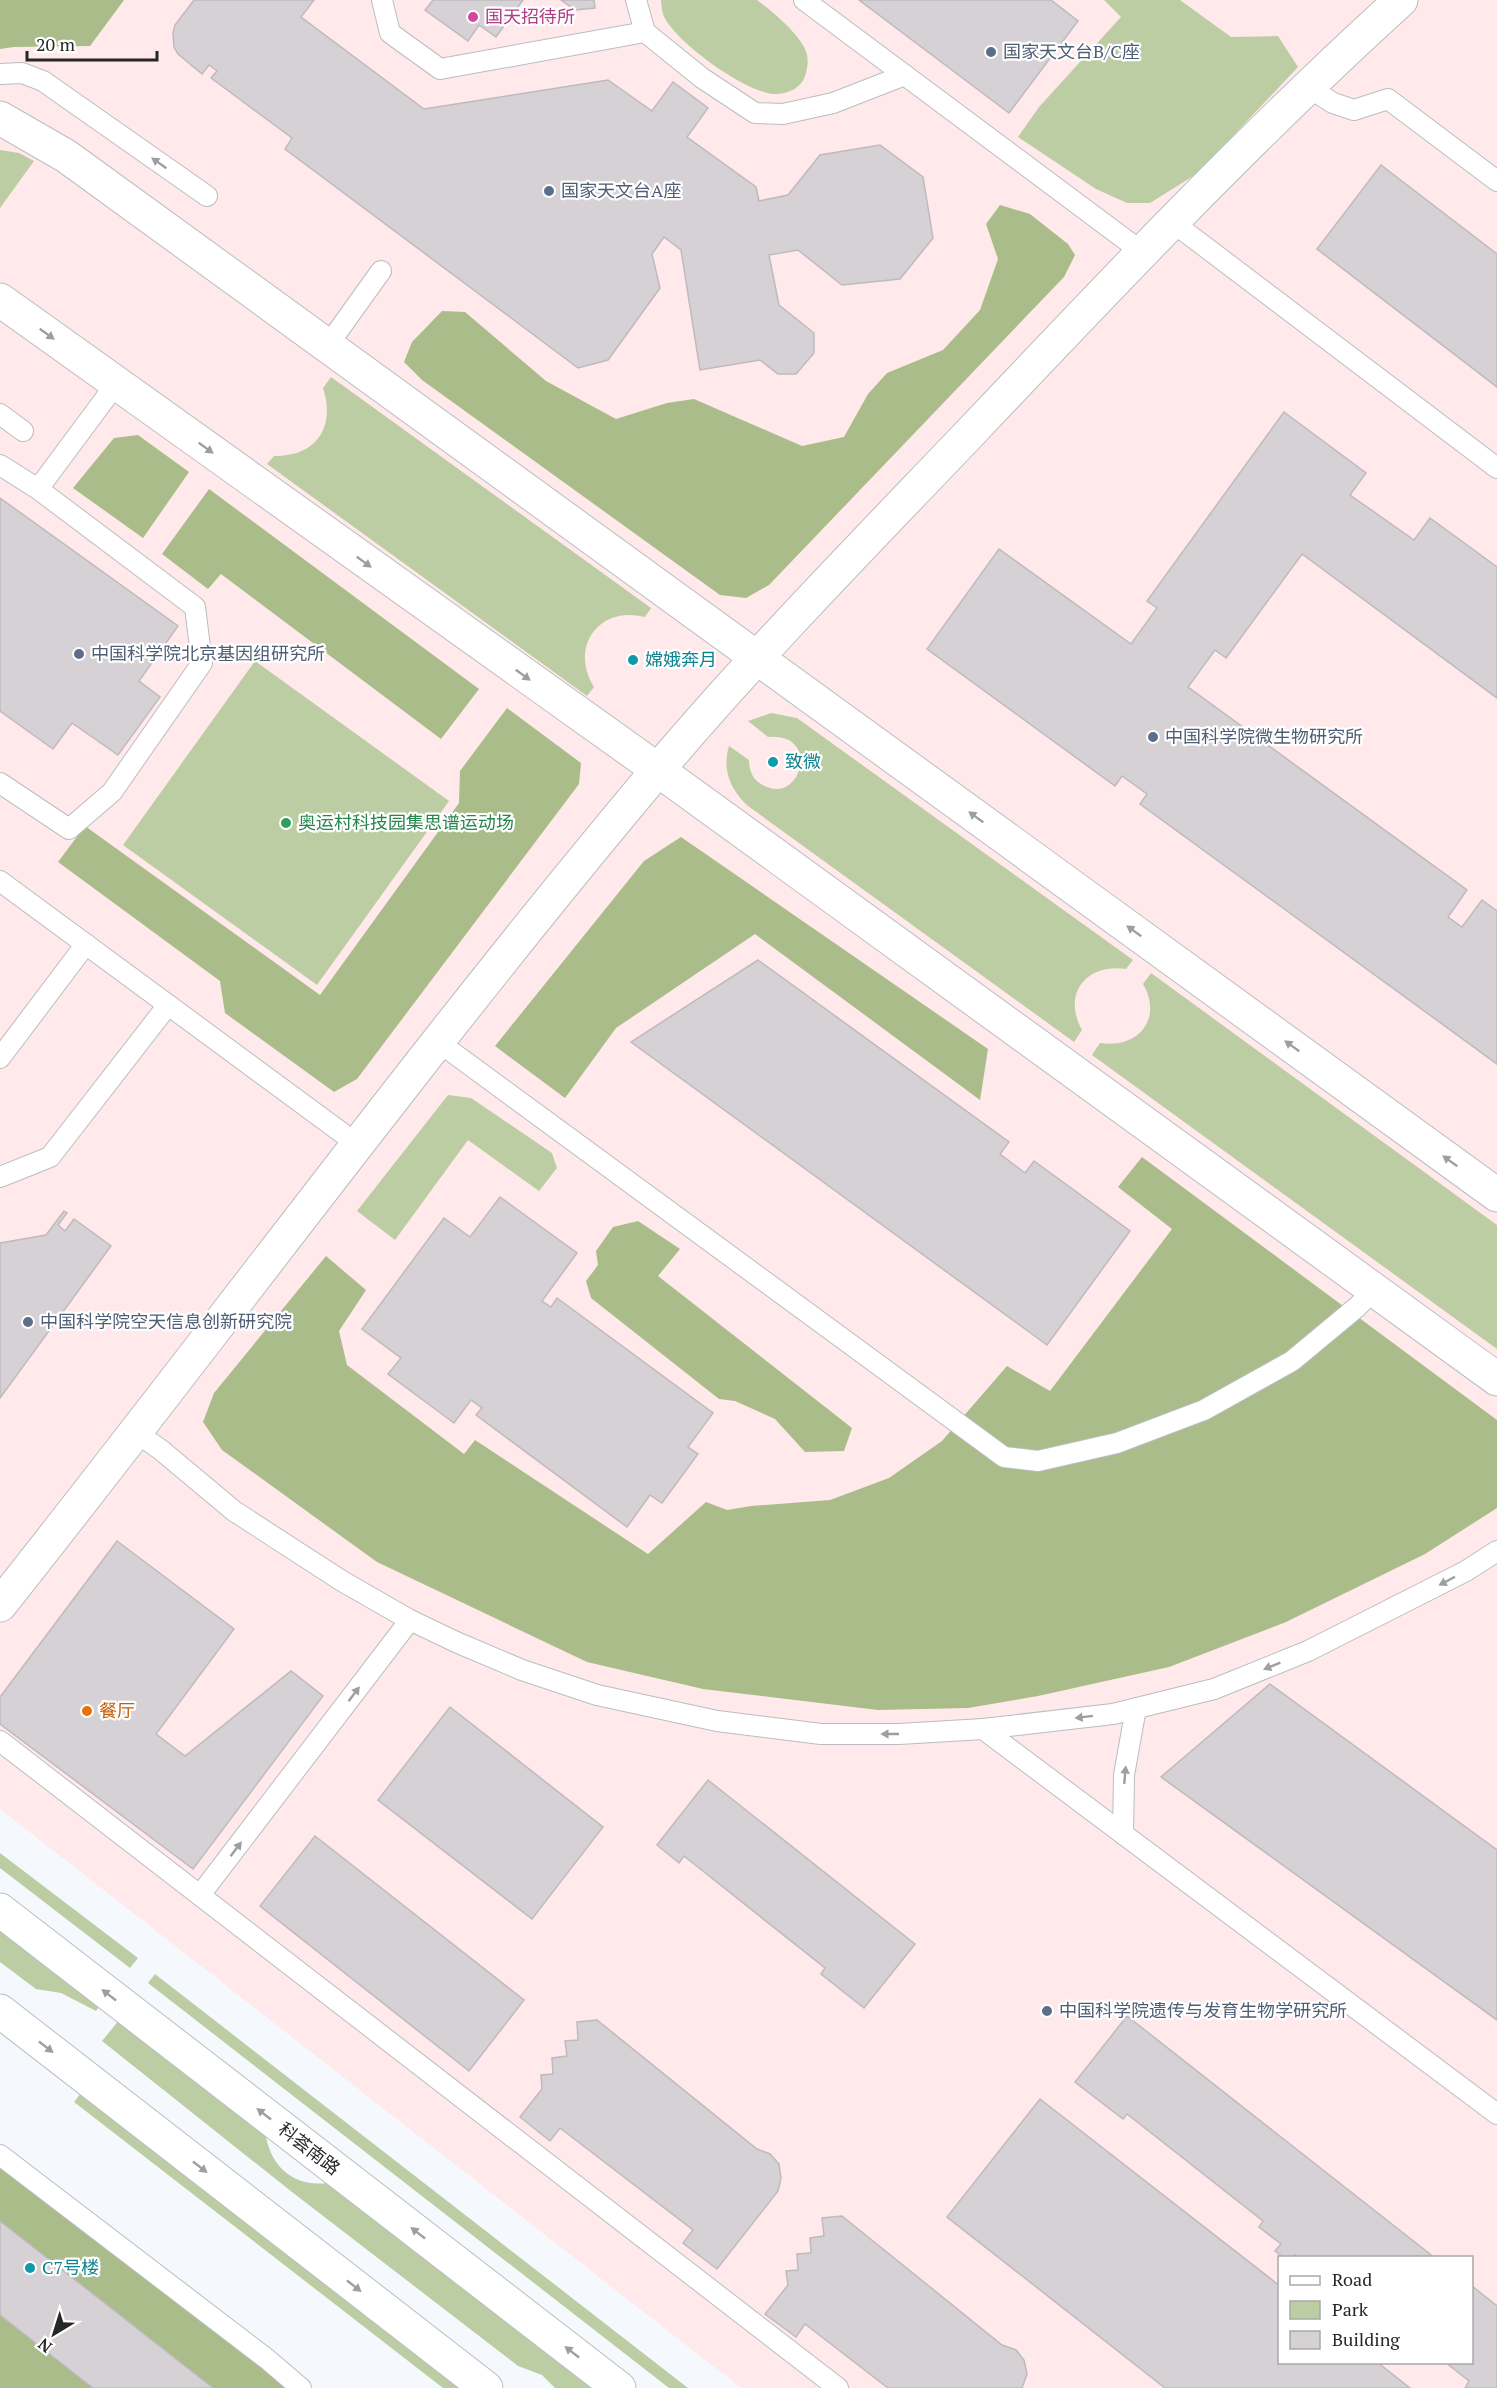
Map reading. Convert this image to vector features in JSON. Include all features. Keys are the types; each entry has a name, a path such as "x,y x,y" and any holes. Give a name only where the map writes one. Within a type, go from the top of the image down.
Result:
{"street":[{"path":"0,1605 137,1433 437,1041 658,770 757,657 1171,221 1397,1"},
{"path":"0,118 66,156 1497,1195"},
{"path":"0,300 658,770 1497,1379"},
{"name":"科荟南路","path":"0,1910 618,2388"},
{"path":"3,2021 486,2388"}],"lane":[{"path":"382,0 390,33 440,69 645,32"},
{"path":"636,0 645,32 702,78 755,113 783,114 832,103 905,75"},
{"path":"804,0 1142,252"},
{"path":"0,74 22,73 43,81 207,196"},
{"path":"1308,87 1333,103 1354,111 1388,99 1497,182"},
{"path":"1171,221 1497,468"},
{"path":"328,345 381,271"},
{"path":"38,489 116,384"},
{"path":"0,414 23,431"},
{"path":"0,465 38,489 195,607 202,663 112,792 69,829 0,783"},
{"path":"0,881 357,1144"},
{"path":"0,1058 86,944"},
{"path":"0,1177 50,1157 168,1005"},
{"path":"437,1041 1004,1457 1038,1461 1117,1443 1204,1410 1292,1361 1374,1290"},
{"path":"137,1433 234,1511 342,1581 410,1620 522,1670 597,1695 717,1721 821,1734 899,1734 983,1729 1113,1714 1214,1689 1308,1651 1466,1571 1497,1551"},
{"path":"200,1895 410,1620"},
{"path":"1123,1834 1124,1776 1136,1708"},
{"path":"983,1729 1497,2114"},
{"path":"0,1741 838,2388"},
{"path":"0,2155 267,2359 301,2388"}],"shaded area":[{"path":"0,0 1497,0 1497,2388 741,2388 0,1809"}],"green space":[{"path":"0,0 124,0 90,46 0,49"},
{"path":"661,0 757,0 784,22 802,43 808,59 801,84 794,89 777,94 764,92 731,76 696,51 669,25 663,14"},
{"path":"1104,0 1180,0 1231,37 1278,36 1298,67 1198,173 1150,203 1127,203 1096,189 1018,137 1039,107 1121,17"},
{"path":"0,150 19,153 34,161 0,208"},
{"path":"1000,205 1030,214 1068,244 1075,255 1064,277 769,585 746,598 720,595 422,380 404,362 412,342 442,311 465,312 546,381 616,419 667,403 694,399 802,446 844,437 868,394 887,373 943,350 980,310 998,259 986,224"},
{"path":"331,377 651,608 645,617 629,615 614,617 602,623 593,632 587,644 585,658 587,672 594,687 587,696 267,464 274,456 301,451 319,437 327,415 323,388"},
{"path":"138,435 189,472 143,538 73,488 114,438"},
{"path":"209,489 479,689 441,739 221,574 208,589 162,554"},
{"name":"奥运村科技园集思谱运动场","path":"255,661 449,801 317,985 123,845"},
{"path":"507,708 581,763 579,784 357,1079 334,1092 225,1013 220,981 58,862 85,826 320,995 459,803 460,771"},
{"path":"771,713 797,718 1133,960 1126,969 1112,968 1099,971 1089,976 1081,984 1075,1004 1082,1030 1074,1042 742,800 732,786 727,771 729,746 749,760 752,774 758,782 775,789 786,786 795,779 800,768 800,756 796,746 785,739 768,737 748,721"},
{"path":"681,837 988,1049 980,1100 755,934 616,1028 565,1098 495,1046 644,861"},
{"path":"1151,973 1497,1225 1497,1349 1092,1055 1100,1043 1114,1044 1126,1041 1136,1036 1144,1028 1150,1008 1143,984"},
{"path":"448,1095 471,1098 552,1153 557,1168 539,1191 468,1140 395,1240 357,1211"},
{"path":"1142,1157 1497,1420 1497,1508 1425,1554 1286,1622 1169,1667 1038,1696 968,1708 878,1710 703,1689 587,1662 377,1562 222,1450 203,1422 214,1393 326,1256 366,1290 339,1331 347,1365 464,1454 475,1440 648,1554 706,1502 727,1510 830,1500 889,1478 942,1441 1007,1366 1050,1391 1172,1229 1118,1187"},
{"path":"638,1221 680,1249 658,1276 852,1428 844,1451 805,1452 775,1419 735,1401 719,1399 591,1298 586,1281 598,1265 596,1251 613,1227"},
{"path":"0,1853 138,1958 130,1968 0,1868"},
{"path":"0,1928 101,2004 96,2011 61,1993 36,1989 0,1962"},
{"path":"155,1974 688,2388 669,2388 148,1983"},
{"path":"120,2019 266,2137 274,2158 287,2173 305,2182 327,2183 591,2388 555,2388 542,2375 518,2366 292,2192 102,2041"},
{"path":"84,2089 469,2388 443,2388 74,2102"},
{"path":"0,2155 301,2388 213,2388 0,2221"},
{"path":"0,2315 93,2388 0,2388"}],"building":[{"name":"国家天文台A座","path":"194,0 314,0 301,17 424,109 608,80 652,111 673,82 708,108 687,137 756,187 759,201 788,195 820,155 880,145 923,177 933,238 900,279 842,285 798,250 769,255 779,305 814,333 814,353 796,374 778,374 760,360 700,370 681,250 664,237 652,254 660,288 608,360 578,368 285,149 292,138 211,78 217,71 209,65 202,74 178,54 174,47 175,25"},
{"name":"国天招待所","path":"433,0 523,0 496,37 479,25 468,41 425,10"},
{"name":"国天招待所","path":"561,0 594,0 595,8 575,10"},
{"name":"国家天文台B/C座","path":"859,0 1051,0 1078,21 1009,113"},
{"path":"1381,165 1497,254 1497,387 1317,249"},
{"name":"中国科学院微生物研究所","path":"1284,412 1366,473 1350,495 1414,540 1430,518 1497,567 1497,698 1302,554 1226,658 1215,650 1188,687 1467,890 1448,917 1462,927 1482,900 1497,911 1497,1064 1140,804 1147,794 1122,776 1115,786 927,649 999,549 1131,644 1157,608 1147,601"},
{"name":"中国科学院北京基因组研究所","path":"0,498 178,626 139,681 160,697 118,755 72,723 53,749 0,711"},
{"path":"758,960 1009,1142 1000,1154 1025,1173 1034,1161 1130,1231 1047,1345 631,1042"},
{"path":"500,1197 577,1253 542,1301 551,1307 557,1298 713,1413 688,1447 698,1454 662,1503 650,1495 627,1527 476,1415 482,1408 471,1400 454,1423 388,1374 401,1358 362,1329 444,1218 470,1237"},
{"name":"中国科学院空天信息创新研究院","path":"64,1211 67,1213 58,1225 65,1231 74,1219 111,1246 0,1398 0,1243 46,1235"},
{"name":"餐厅","path":"117,1541 234,1629 156,1734 185,1756 291,1671 323,1696 193,1869 0,1724 0,1697"},
{"path":"1270,1684 1497,1850 1497,2020 1161,1777"},
{"path":"450,1707 603,1827 532,1919 378,1800"},
{"path":"708,1780 915,1944 864,2008 821,1974 825,1968 684,1856 679,1863 657,1845"},
{"path":"315,1836 524,2000 469,2071 260,1906"},
{"path":"1127,2016 1432,2256 1281,2256 1275,2251 1281,2244 1259,2227 1263,2221 1127,2114 1123,2119 1075,2082"},
{"path":"597,2020 757,2149 770,2154 779,2164 781,2178 778,2191 717,2269 683,2243 693,2230 560,2128 550,2141 520,2117 542,2089 541,2075 553,2074 552,2058 567,2056 565,2041 578,2040 577,2022"},
{"path":"1040,2099 1278,2284 1278,2364 1380,2364 1410,2388 1165,2388 947,2217"},
{"path":"842,2216 1002,2345 1016,2350 1024,2360 1027,2374 1022,2388 888,2388 805,2324 796,2337 765,2314 788,2285 786,2271 798,2270 797,2254 811,2253 810,2238 824,2236 822,2218"},
{"name":"C7号楼","path":"0,2221 213,2388 93,2388 0,2315"},
{"path":"1473,2287 1497,2306 1497,2388 1465,2388 1469,2381 1448,2364 1473,2364"}],"place":[{"name":"国天招待所","path":"473,17"},
{"name":"国家天文台B/C座","path":"991,52"},
{"name":"国家天文台A座","path":"549,191"},
{"name":"中国科学院北京基因组研究所","path":"79,654"},
{"name":"嫦娥奔月","path":"633,660"},
{"name":"中国科学院微生物研究所","path":"1153,737"},
{"name":"致微","path":"773,762"},
{"name":"奥运村科技园集思谱运动场","path":"286,823"},
{"name":"中国科学院空天信息创新研究院","path":"28,1322"},
{"name":"餐厅","path":"87,1711"},
{"name":"中国科学院遗传与发育生物学研究所","path":"1047,2011"},
{"name":"C7号楼","path":"30,2268"}]}
